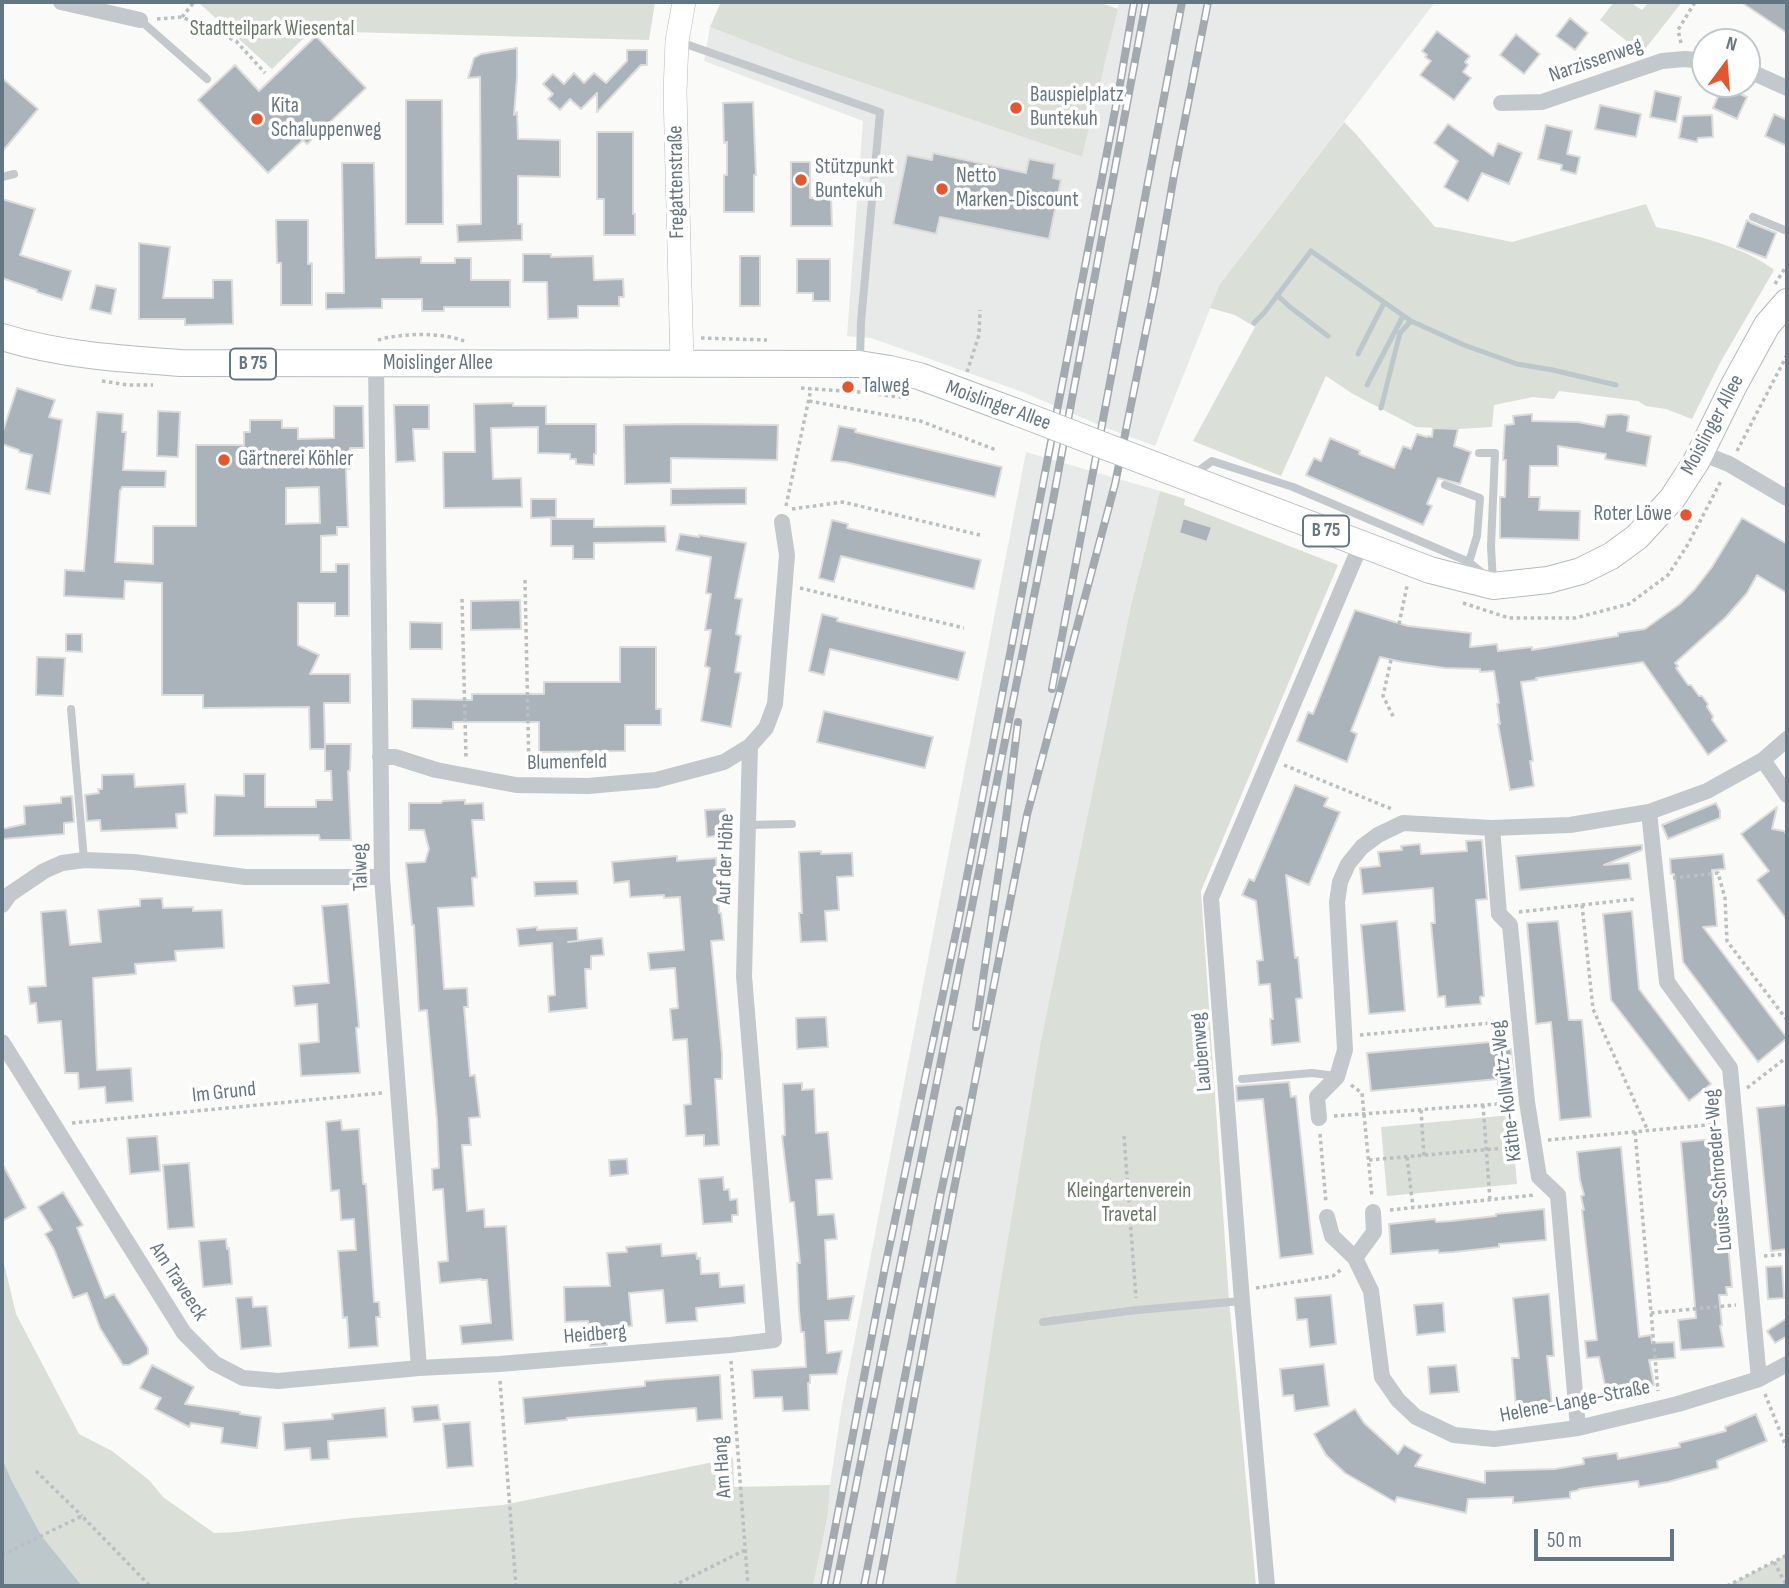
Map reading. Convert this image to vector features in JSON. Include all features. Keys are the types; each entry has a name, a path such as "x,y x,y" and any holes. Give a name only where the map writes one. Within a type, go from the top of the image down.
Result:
{"main road":[{"name":"Moislinger Allee","path":"2,337 31,346 78,353 170,362 859,364 890,369 919,376 1016,412 1430,570 1493,586 1548,580 1581,571 1611,556 1637,537 1672,499 1701,453 1733,387 1768,325 1780,294"}],"street":[{"path":"61,2 140,20"},
{"name":"Fregattenstraße","path":"682,363 675,92 677,41 684,2"},
{"name":"Narzissenweg","path":"1501,103 1542,102 1661,61 1691,60"},
{"path":"1761,76 1787,88"},
{"name":"Talweg","path":"376,364 382,877 419,1368"},
{"path":"1701,453 1729,464 1787,498"},
{"path":"750,746 766,728 775,705 788,555 787,516"},
{"name":"Laubenweg","path":"1267,1586 1211,898 1361,544"},
{"path":"1319,1118 1317,1097 1337,1077 1345,1050 1337,902 1340,882 1348,864 1362,847 1402,823 1492,828 1570,825 1649,811 1707,791 1763,760 1787,739"},
{"name":"Blumenfeld","path":"380,757 395,757 436,770 516,785 588,786 656,780 724,762 750,746"},
{"name":"Auf der Höhe","path":"750,746 744,976 774,1340"},
{"path":"1763,760 1787,794"},
{"name":"Louise-Schroeder-Weg","path":"1649,811 1667,982 1730,1068 1759,1379"},
{"name":"Käthe-Kollwitz-Weg","path":"1492,828 1499,914 1510,925 1527,1102 1539,1177 1558,1195 1578,1428"},
{"path":"2,905 10,894 44,871 62,863 84,860 144,863 245,877 382,877"},
{"name":"Am Traveeck","path":"2,1042 184,1333 214,1363 243,1378 278,1381 419,1368"},
{"path":"1355,1258 1374,1232 1373,1212"},
{"name":"Helene-Lange-Straße","path":"1327,1217 1332,1236 1355,1258 1371,1291 1382,1377 1398,1400 1416,1417 1454,1435 1494,1439 1578,1428 1660,1408 1759,1379 1787,1364"},
{"name":"Heidberg","path":"419,1368 499,1364 774,1340"}],"lane":[{"path":"140,20 207,79"},
{"path":"677,41 880,112 859,364"},
{"path":"2,177 14,174"},
{"path":"1753,217 1787,231"},
{"path":"1479,453 1495,453 1491,545 1493,586"},
{"path":"1196,481 1201,469 1212,461 1293,487 1469,562 1483,571 1493,586"},
{"path":"1445,485 1480,498 1478,536 1469,562"},
{"path":"71,709 84,860"},
{"path":"748,825 792,824"},
{"path":"1242,1079 1312,1073 1337,1077"},
{"path":"1043,1322 1242,1295"}],"path":[{"path":"182,17 194,2"},
{"path":"1685,59 1678,30 1694,2"},
{"path":"140,20 182,17 236,41 265,73"},
{"path":"1780,294 1787,265"},
{"path":"966,378 979,335 980,310"},
{"path":"1729,464 1787,355"},
{"path":"799,387 912,398"},
{"path":"811,389 787,516 843,502 980,535"},
{"path":"809,401 920,421 996,450"},
{"path":"525,580 529,785"},
{"path":"785,585 964,628"},
{"path":"1399,624 1408,586"},
{"path":"463,599 466,776"},
{"path":"1391,660 1383,696 1394,718"},
{"path":"1269,759 1395,811 1402,823"},
{"path":"1657,880 1718,873 1726,898 1727,941 1787,1020"},
{"path":"1499,914 1635,900"},
{"path":"1582,905 1593,1009 1648,1131"},
{"path":"1344,1037 1519,1020"},
{"path":"1734,1098 1787,1058"},
{"path":"1337,1077 1362,1093 1373,1212 1536,1195 1548,1185"},
{"name":"Im Grund","path":"53,1125 398,1092"},
{"path":"1327,1217 1319,1118 1527,1102"},
{"path":"1483,1105 1490,1200"},
{"path":"1420,1110 1424,1156"},
{"path":"1369,1160 1514,1148 1533,1142 1735,1122"},
{"path":"1635,1132 1660,1408"},
{"path":"1124,1136 1137,1310"},
{"path":"1407,1157 1413,1207"},
{"path":"1748,1258 1787,1254"},
{"path":"1242,1295 1333,1276 1355,1258"},
{"path":"1651,1313 1752,1304"},
{"name":"Am Hang","path":"730,1345 748,1586"},
{"path":"499,1364 516,1586"},
{"path":"1759,1379 1787,1448"},
{"path":"36,1471 150,1586"},
{"path":"2,1555 82,1516"},
{"path":"673,1586 746,1550"},
{"path":"1727,1586 1734,1585 1787,1555"},
{"path":"1774,1562 1787,1586"}],"shaded area":[{"path":"1119,2 1435,2 1220,284 1155,446 1025,393 871,338 847,336 863,121 704,61 710,27 795,60 1082,157"},
{"path":"1026,452 1160,491 1131,605 1041,1040 995,1315 955,1586 813,1586 828,1515 842,1405"},
{"path":"2,1458 41,1535 82,1586 2,1586"}],"green space":[{"name":"Stadtteilpark Wiesental","path":"195,2 655,2 649,40 311,31 272,69"},
{"name":"Bauspielplatz Buntekuh","path":"721,2 1098,2 1118,9 1082,157 795,60 710,27"},
{"path":"1614,2 1633,2 1642,10 1649,2 1682,2 1642,53 1600,20"},
{"path":"1344,122 1435,227 1512,242 1646,204 1656,227 1734,248 1774,270 1720,363 1692,419 1666,409 1646,406 1638,401 1559,391 1554,399 1533,397 1494,405 1492,427 1416,427 1353,394 1326,376 1281,476 1193,441 1255,327 1235,315 1210,308 1220,284"},
{"name":"Kleingartenverein Travetal","path":"1160,491 1185,499 1184,505 1338,565 1201,891 1229,1300 1256,1586 955,1586 995,1315 1041,1040 1131,605"},
{"path":"1511,1115 1517,1184 1387,1196 1381,1127"},
{"path":"2,1255 16,1314 79,1434 112,1451 149,1480 163,1497 214,1533 503,1505 733,1458 734,1487 830,1485 828,1515 813,1586 82,1586 41,1535 2,1458"},
{"path":"1787,1555 1787,1586 1727,1586"}],"building":[{"path":"1741,2 1787,2 1787,33"},
{"path":"1570,18 1588,33 1575,50 1556,36"},
{"path":"1437,31 1470,56 1465,62 1468,65 1463,72 1471,78 1454,100 1420,75 1431,61 1422,51"},
{"path":"1516,34 1540,54 1524,74 1500,55"},
{"path":"316,36 366,88 307,144 303,140 268,173 198,100 235,65 259,91"},
{"path":"517,48 514,115 517,112 518,139 560,140 560,177 518,176 518,224 522,224 522,240 458,242 457,225 481,224 480,77 468,78 474,58 481,54"},
{"path":"627,50 647,50 647,65 641,65 597,112 597,93 581,109 570,99 560,110 548,99 553,94 543,84 553,74 564,84 574,73 584,83 594,73 606,83 627,61"},
{"path":"2,78 38,109 2,152"},
{"path":"1655,91 1681,97 1676,122 1650,117"},
{"path":"1717,98 1747,98 1737,119 1713,108"},
{"path":"406,100 442,100 443,224 406,224"},
{"path":"753,102 756,175 754,212 724,212 727,142 724,143 723,103"},
{"path":"1600,105 1641,114 1636,137 1595,129"},
{"path":"1774,114 1787,120 1787,146 1765,136"},
{"path":"1712,115 1713,137 1698,138 1697,142 1679,138 1683,116"},
{"path":"1448,124 1493,156 1498,143 1522,153 1509,184 1482,173 1468,201 1444,187 1458,161 1434,143"},
{"path":"1546,125 1572,131 1567,154 1580,157 1576,174 1561,170 1562,165 1538,159"},
{"path":"597,132 633,132 635,235 604,235 604,199 597,199"},
{"path":"933,153 1026,173 1029,159 1055,164 1053,178 1061,180 1049,239 940,217 936,234 893,224 907,155 932,160"},
{"name":"Stützpunkt Buntekuh","path":"791,162 810,162 810,198 831,198 832,226 791,226"},
{"path":"342,163 374,163 376,258 421,257 421,263 455,263 455,258 471,258 471,280 510,280 510,307 444,307 444,311 422,311 422,299 382,299 382,308 326,309 326,293 344,293"},
{"path":"2,199 35,209 20,255 71,271 62,300 2,278"},
{"path":"276,220 308,220 312,305 281,305 281,263 277,263"},
{"path":"1747,220 1776,233 1766,258 1737,247"},
{"path":"139,243 170,247 163,298 213,298 213,280 232,280 233,324 185,325 185,319 139,319"},
{"path":"523,254 551,254 551,257 593,256 594,280 623,279 624,297 619,297 619,306 578,306 578,318 548,319 547,282 523,282"},
{"path":"740,256 760,256 760,306 740,306"},
{"path":"797,259 830,259 830,301 813,301 813,293 797,293"},
{"path":"96,285 116,289 111,314 90,309"},
{"path":"17,388 55,400 49,417 62,420 50,494 26,489 32,455 2,444 2,434"},
{"path":"513,403 513,406 546,406 546,424 596,424 594,465 576,464 576,459 570,459 570,454 538,453 538,427 491,428 493,479 521,478 522,507 444,508 443,452 475,452 474,404"},
{"path":"394,405 429,405 429,429 413,429 415,461 396,462"},
{"path":"334,406 363,406 364,448 350,448 350,469 346,469 348,527 337,527 337,535 321,536 321,572 336,572 336,564 349,564 349,616 335,616 335,603 298,603 298,645 319,655 310,674 350,674 350,703 324,703 325,748 325,744 351,744 348,771 351,840 320,840 319,835 214,836 215,795 244,796 244,774 265,774 265,807 316,807 316,800 332,800 331,771 325,771 325,749 310,749 309,707 203,708 203,695 162,695 162,583 125,581 124,599 64,596 65,570 84,571 97,412 123,414 122,432 126,432 123,470 166,471 165,487 122,487 120,490 115,562 153,564 153,526 196,526 196,445 244,445 244,432 250,432 250,420 282,420 282,428 298,428 298,439 334,438","holes":["319,487 320,523 286,524 286,488"]},
{"path":"158,411 180,412 178,457 157,456"},
{"path":"1532,414 1532,421 1578,422 1604,427 1607,415 1621,414 1629,416 1627,431 1651,436 1646,466 1605,459 1606,454 1558,446 1558,466 1530,466 1529,497 1540,497 1539,510 1580,511 1579,540 1500,538 1500,497 1505,497 1505,425 1514,424 1513,416"},
{"path":"624,425 778,425 777,460 671,458 671,483 625,484"},
{"path":"839,426 1002,467 995,497 831,461"},
{"path":"1433,428 1458,429 1454,446 1471,452 1460,484 1438,478 1427,504 1432,506 1423,525 1306,475 1314,458 1321,461 1330,438 1360,451 1359,454 1394,468 1403,446 1411,449 1417,434 1432,437"},
{"path":"746,488 746,504 671,505 671,489"},
{"path":"531,499 556,499 556,517 531,518"},
{"path":"1183,518 1212,527 1207,542 1179,533"},
{"path":"1742,518 1787,544 1787,593 1757,575 1747,593 1726,617 1675,663 1688,685 1708,704 1712,720 1727,741 1708,755 1643,662 1521,682 1533,761 1530,761 1534,786 1510,790 1498,724 1499,703 1494,671 1445,668 1380,657 1351,731 1357,734 1347,762 1297,741 1308,712 1313,714 1355,610 1408,626 1471,633 1470,647 1497,644 1498,651 1532,647 1532,650 1618,636 1618,633 1645,629 1680,604 1712,567"},
{"path":"551,519 594,519 594,527 665,526 666,542 594,543 594,559 573,559 573,546 551,546"},
{"path":"832,520 848,524 847,528 981,560 974,589 841,556 834,582 819,578"},
{"path":"680,534 746,543 735,598 742,599 736,634 741,636 735,672 741,673 731,727 701,721 710,668 705,666 711,630 705,630 711,594 706,593 711,557 676,550"},
{"path":"520,600 521,629 471,630 471,601"},
{"path":"822,614 838,618 837,621 965,652 958,680 830,649 824,675 809,671"},
{"path":"410,622 442,623 442,649 410,649"},
{"path":"66,634 82,634 82,652 66,651"},
{"path":"620,647 656,647 656,709 661,709 661,725 625,725 625,751 539,752 539,722 453,722 453,729 412,728 412,699 472,700 472,694 544,694 544,682 620,682"},
{"path":"37,657 65,658 63,696 36,695"},
{"path":"824,711 933,737 925,768 817,742"},
{"path":"134,774 135,787 185,784 187,813 176,814 177,828 101,831 100,820 87,821 85,795 99,793 98,789 102,789 102,775"},
{"path":"1295,785 1328,798 1324,806 1340,812 1309,885 1286,875 1302,998 1296,999 1300,1042 1272,1045 1270,984 1259,985 1257,961 1263,960 1256,901 1242,895 1249,879 1254,881"},
{"path":"72,796 74,822 64,823 64,834 2,839 2,829 25,824 24,806 61,803 61,797"},
{"path":"465,800 465,804 483,803 484,820 472,820 477,877 472,878 474,906 438,908 444,989 467,988 468,1007 464,1007 470,1076 475,1075 480,1117 469,1118 471,1145 462,1145 467,1211 484,1209 485,1227 506,1226 513,1340 462,1344 460,1326 491,1323 487,1280 440,1283 438,1262 448,1261 443,1189 433,1190 432,1169 439,1168 437,1120 427,1010 419,1011 414,925 406,863 425,862 429,849 424,830 409,830 409,803"},
{"path":"1716,803 1720,818 1668,839 1662,825"},
{"path":"1777,807 1772,829 1784,831 1787,835 1787,920 1757,880 1769,871 1741,834"},
{"path":"725,809 727,835 707,837 705,810"},
{"path":"1482,840 1487,899 1476,900 1484,996 1480,997 1481,1004 1446,1007 1445,996 1438,997 1431,923 1435,923 1433,888 1363,894 1360,868 1380,866 1378,852 1402,850 1401,846 1420,844 1421,854 1467,851 1466,841"},
{"path":"1642,845 1642,850 1604,865 1629,863 1631,879 1520,890 1516,856"},
{"path":"821,851 821,854 852,853 853,876 837,877 839,910 825,911 827,941 801,942 799,852"},
{"path":"1723,854 1725,869 1712,870 1717,926 1703,927 1787,1038 1758,1062 1683,962 1670,859"},
{"path":"677,856 677,861 716,858 719,913 724,940 711,941 722,1054 722,1079 715,1079 719,1145 704,1146 704,1135 686,1136 684,1105 691,1104 687,1039 673,1040 670,1009 678,1008 675,968 650,970 648,953 684,950 680,897 630,897 629,881 614,883 612,862"},
{"path":"577,881 578,894 535,896 534,882"},
{"path":"162,898 163,908 222,910 224,948 175,951 176,961 135,964 136,974 93,978 97,1070 131,1068 133,1101 106,1103 105,1087 79,1089 78,1073 65,1073 61,1021 38,1023 36,1003 30,1004 28,987 46,986 41,912 66,910 70,945 101,942 98,910 140,906 140,899"},
{"path":"348,904 359,1027 356,1028 360,1073 301,1076 299,1044 319,1042 317,1004 295,1006 293,986 329,983 322,906"},
{"path":"1632,911 1639,989 1711,1084 1689,1101 1611,1000 1603,914"},
{"path":"1397,921 1405,1011 1369,1014 1361,925"},
{"path":"1558,921 1569,1020 1582,1020 1591,1117 1560,1120 1551,1022 1536,1024 1527,923"},
{"path":"537,927 537,930 577,928 578,941 602,938 604,955 591,956 591,969 585,969 587,1008 549,1012 548,996 555,995 552,943 519,946 517,929"},
{"path":"826,1017 828,1047 797,1049 796,1018"},
{"path":"1490,1042 1491,1050 1511,1049 1514,1084 1498,1085 1498,1079 1371,1091 1367,1053"},
{"path":"1289,1082 1291,1097 1296,1096 1313,1254 1280,1258 1263,1099 1237,1101 1236,1086"},
{"path":"802,1083 802,1090 814,1089 816,1133 828,1132 832,1179 816,1180 818,1215 834,1214 837,1239 825,1240 828,1299 854,1296 849,1320 825,1321 827,1353 842,1351 837,1374 810,1375 809,1410 783,1411 782,1397 754,1398 752,1370 806,1367 804,1332 801,1332 799,1310 797,1263 800,1263 794,1202 790,1202 782,1136 785,1135 783,1084"},
{"path":"1787,1105 1787,1249 1771,1251 1757,1108"},
{"path":"341,1120 342,1130 359,1129 363,1184 366,1184 374,1302 379,1302 380,1317 376,1317 378,1346 349,1348 347,1317 343,1318 338,1251 356,1250 354,1219 341,1220 339,1190 331,1191 326,1122"},
{"path":"157,1136 160,1171 130,1174 127,1138"},
{"path":"1713,1139 1714,1146 1719,1146 1732,1287 1726,1287 1727,1295 1719,1295 1724,1347 1681,1350 1678,1320 1696,1318 1681,1142"},
{"path":"1621,1147 1639,1337 1651,1335 1652,1343 1674,1342 1675,1358 1649,1360 1654,1385 1607,1395 1599,1357 1587,1358 1585,1341 1597,1340 1582,1210 1581,1196 1584,1195 1577,1152"},
{"path":"627,1159 628,1174 610,1176 609,1160"},
{"path":"2,1163 26,1208 2,1221"},
{"path":"189,1163 194,1227 168,1229 163,1165"},
{"path":"723,1177 724,1190 729,1189 730,1200 737,1199 738,1215 732,1215 732,1222 703,1224 699,1179"},
{"path":"63,1192 83,1225 77,1228 105,1298 114,1294 148,1348 148,1354 129,1365 123,1365 100,1328 87,1293 73,1298 54,1249 45,1234 52,1230 38,1207"},
{"path":"1544,1209 1546,1240 1499,1244 1499,1247 1454,1252 1439,1253 1438,1250 1391,1254 1389,1224 1435,1219 1436,1222 1451,1221"},
{"path":"226,1239 232,1284 203,1287 199,1241"},
{"path":"661,1244 662,1256 696,1253 697,1259 700,1258 701,1274 719,1273 720,1287 744,1285 745,1303 696,1308 697,1321 666,1323 663,1290 629,1293 632,1326 606,1329 607,1345 590,1346 588,1321 565,1322 564,1287 610,1286 607,1253 627,1252 626,1247"},
{"path":"1782,1266 1784,1298 1768,1299 1766,1267"},
{"path":"1549,1294 1554,1356 1547,1356 1552,1404 1516,1408 1512,1358 1519,1358 1513,1298"},
{"path":"1331,1295 1336,1344 1310,1347 1307,1319 1297,1320 1295,1298"},
{"path":"252,1297 253,1307 267,1306 271,1346 241,1349 236,1298"},
{"path":"1443,1303 1445,1332 1417,1335 1414,1305"},
{"path":"1787,1318 1787,1336 1775,1343 1767,1331"},
{"path":"1324,1364 1329,1406 1295,1411 1293,1395 1283,1396 1280,1369"},
{"path":"152,1365 194,1387 185,1404 261,1417 257,1448 221,1443 223,1428 191,1423 189,1427 155,1409 161,1398 140,1388"},
{"path":"1456,1365 1459,1392 1430,1394 1428,1367"},
{"path":"720,1375 722,1419 697,1421 696,1408 525,1424 523,1398 645,1386 645,1381"},
{"path":"438,1405 440,1420 414,1422 412,1407"},
{"path":"385,1408 387,1437 328,1441 329,1459 311,1460 310,1448 285,1450 283,1423 333,1419 332,1414"},
{"path":"1355,1409 1364,1423 1398,1454 1404,1445 1422,1455 1415,1466 1485,1483 1485,1471 1555,1469 1584,1464 1583,1458 1617,1453 1618,1459 1680,1447 1679,1443 1726,1431 1725,1427 1756,1414 1767,1441 1717,1461 1718,1468 1668,1482 1639,1487 1638,1481 1579,1489 1570,1492 1570,1498 1513,1503 1513,1497 1468,1499 1466,1513 1397,1497 1395,1502 1345,1473 1326,1455 1314,1434"},
{"path":"470,1422 473,1466 447,1468 443,1424"}],"waterway":[{"path":"1254,323 1311,251 1411,321 1464,345 1517,364 1616,385"},
{"path":"1277,295 1328,336"},
{"path":"1358,354 1384,303"},
{"path":"1367,385 1403,316"},
{"path":"1381,408 1400,333 1411,321"}],"railway":[{"path":"824,1586 885,1267 958,923 1134,2"},
{"path":"836,1586 1051,511 1146,2"},
{"path":"1052,689 1182,2"},
{"path":"879,1586 1027,815 1115,484 1208,2"},
{"path":"976,1027 1018,722"},
{"path":"864,1586 959,1110"}],"place":[{"name":"Bauspielplatz Buntekuh","path":"1016,108"},
{"name":"Kita Schaluppenweg","path":"257,119"},
{"name":"Stützpunkt Buntekuh","path":"801,180"},
{"name":"Netto Marken-Discount","path":"942,189"},
{"name":"Talweg","path":"848,387"},
{"name":"Gärtnerei Köhler","path":"224,460"},
{"name":"Roter Löwe","path":"1686,515"}]}
